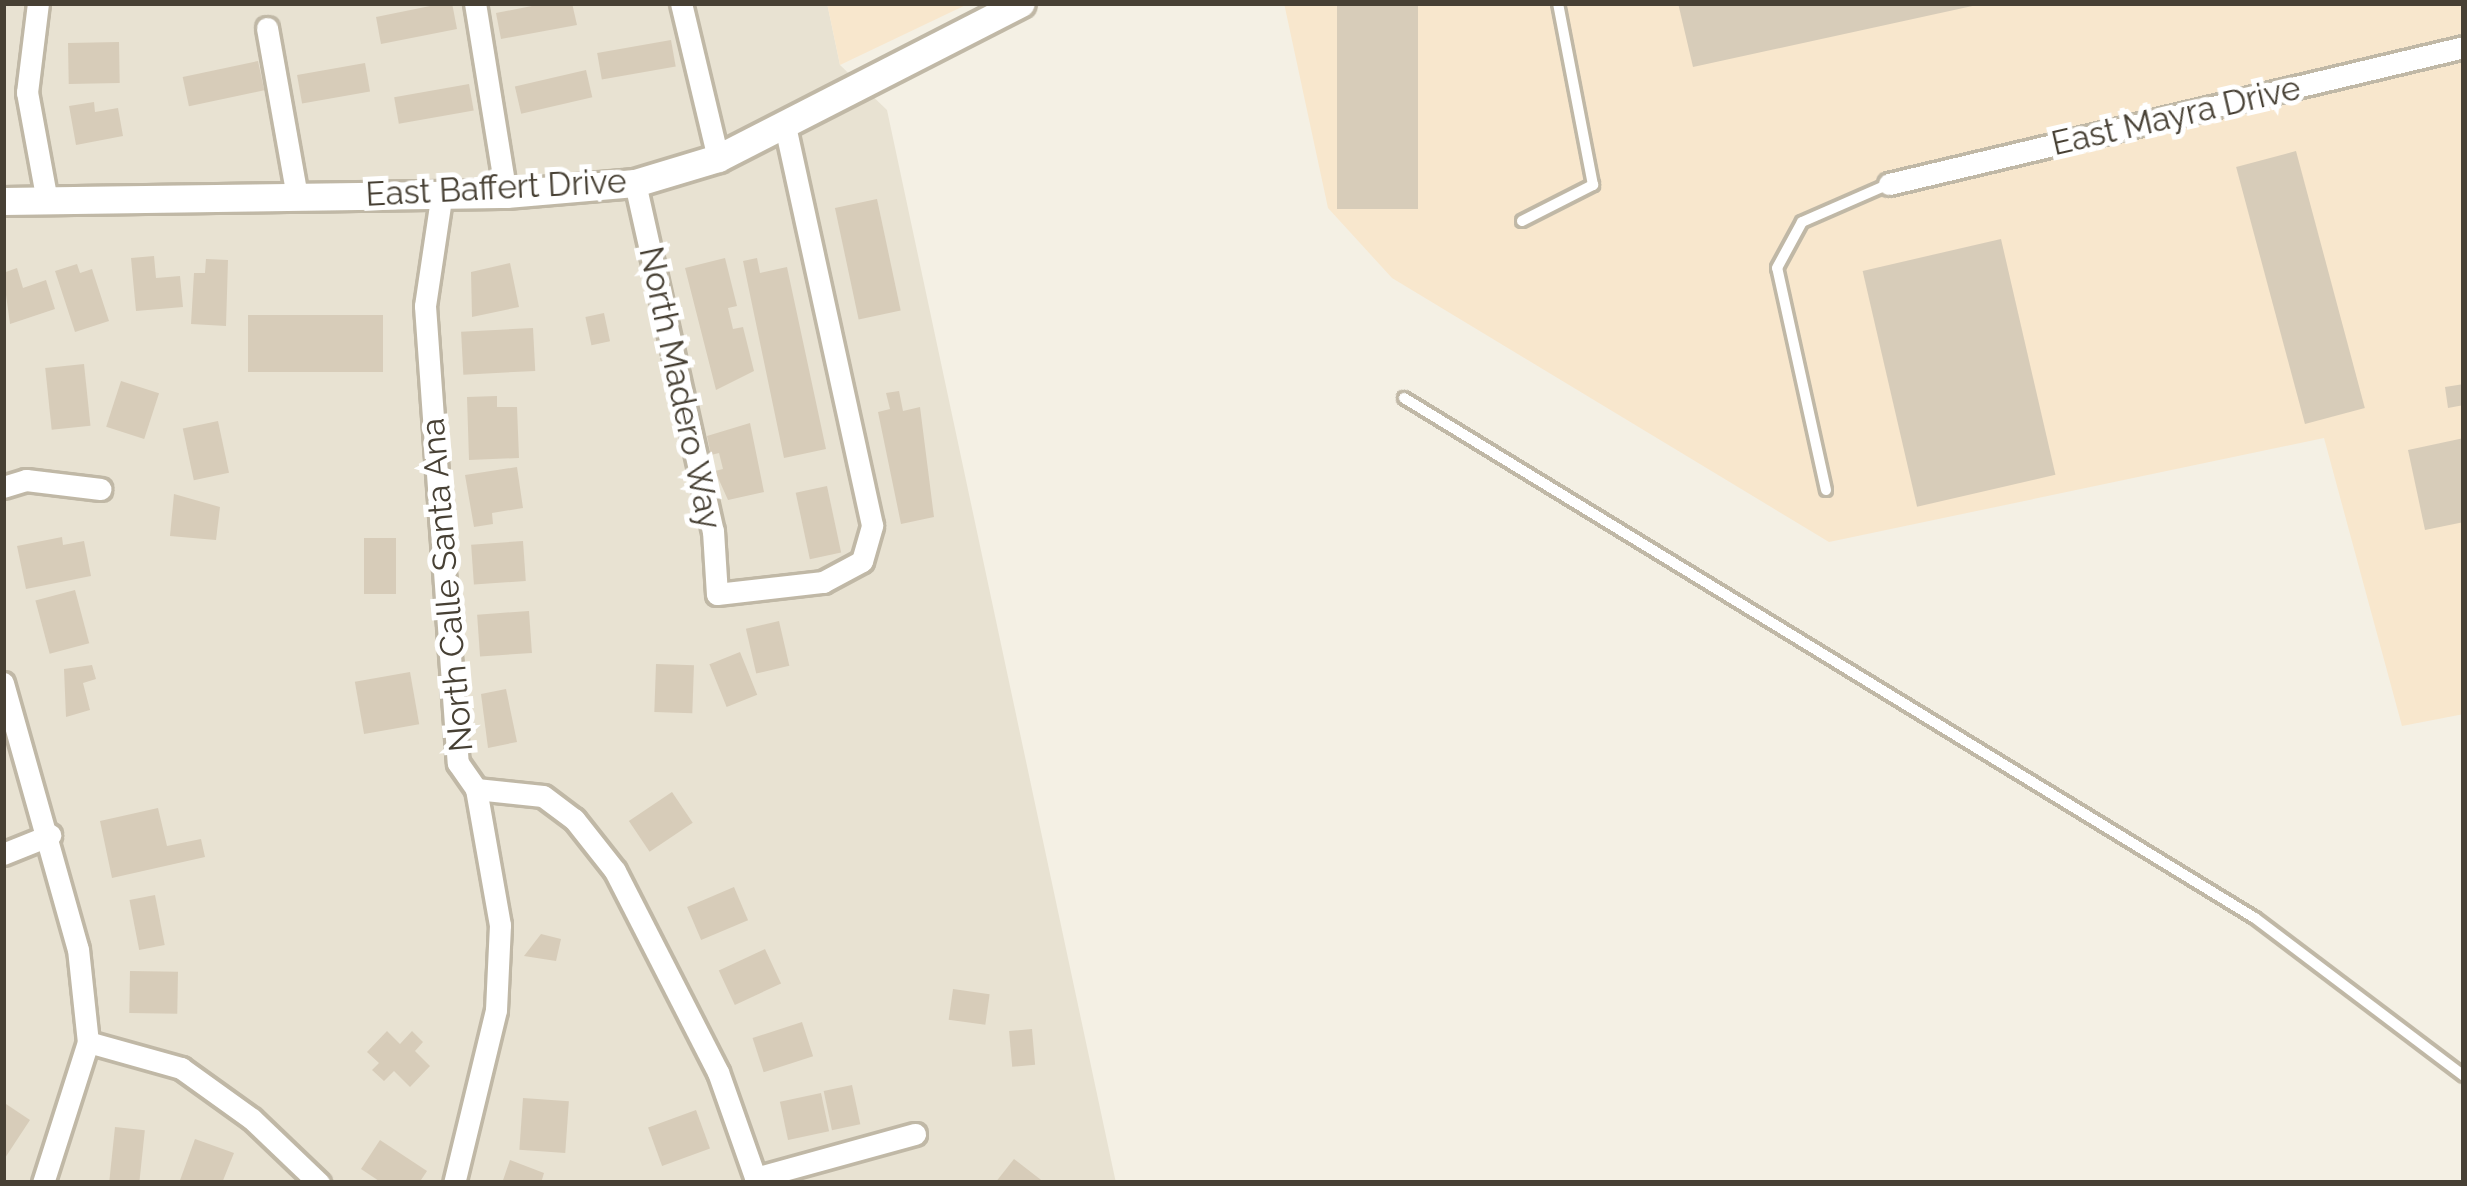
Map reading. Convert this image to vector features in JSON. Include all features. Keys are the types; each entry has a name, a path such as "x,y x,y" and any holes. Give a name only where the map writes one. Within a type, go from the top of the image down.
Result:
{"street":[{"path":"38,3 27,92 46,196"},
{"path":"475,3 506,194"},
{"path":"681,3 718,158"},
{"name":"East Baffert Drive","path":"3,201 46,196 506,194 635,183 718,158 1021,3"},
{"path":"267,28 298,196"},
{"name":"East Mayra Drive","path":"1888,184 2464,47"},
{"name":"North Madero Way","path":"635,183 713,531 717,594 823,582 862,561 872,542 785,126"},
{"name":"North Calle Santa Ana","path":"442,192 425,306 458,763 476,789 500,925 496,1010 454,1183"},
{"path":"3,487 26,480 100,489"},
{"path":"3,683 50,835 78,949 88,1042 43,1183"},
{"path":"476,789 543,796 574,819 615,871 718,1072 756,1181 915,1134"},
{"path":"3,854 50,835"},
{"path":"88,1042 181,1068 252,1119 319,1183"}],"lane":[{"path":"1522,221 1593,185 1558,3"},
{"path":"1826,490 1777,268 1802,222 1888,184"},
{"path":"1404,398 2255,918 2464,1076"}],"shaded area":[{"path":"3,3 827,3 840,65 887,110 1116,1183 3,1183"},
{"path":"827,3 970,3 840,65"},
{"path":"1284,3 2464,3 2464,714 2402,726 2324,438 1829,542 1392,278 1328,208"}],"building":[{"path":"452,3 457,29 381,44 376,17"},
{"path":"572,3 577,25 501,39 496,13"},
{"path":"1337,3 1418,3 1418,209 1337,209"},
{"path":"1678,3 1977,3 1977,5 1693,67"},
{"path":"671,40 676,67 602,80 597,53"},
{"path":"119,42 120,83 69,84 68,43"},
{"path":"258,61 264,90 189,106 183,77"},
{"path":"365,63 370,92 302,104 297,75"},
{"path":"586,70 592,97 521,114 515,86"},
{"path":"469,84 474,111 399,124 394,97"},
{"path":"94,102 95,112 118,108 123,136 76,145 69,106"},
{"path":"2296,151 2365,408 2305,424 2236,167"},
{"path":"877,199 901,311 859,319 835,208"},
{"path":"2001,239 2055,475 1917,507 1863,271"},
{"path":"154,256 156,278 180,276 183,307 136,311 131,258"},
{"path":"725,258 737,306 728,308 733,329 743,327 754,371 716,390 685,268"},
{"path":"757,258 760,273 787,267 826,449 784,458 743,261"},
{"path":"206,259 228,260 226,326 191,324 194,273 205,273"},
{"path":"510,263 519,307 472,317 471,272"},
{"path":"77,264 80,273 92,269 109,321 75,332 55,271"},
{"path":"17,268 23,288 46,280 55,309 10,324 3,273"},
{"path":"604,313 610,341 591,345 585,317"},
{"path":"248,315 383,315 383,372 248,372"},
{"path":"533,328 535,371 463,375 461,332"},
{"path":"84,364 90,426 52,430 45,368"},
{"path":"121,381 159,393 144,439 106,427"},
{"path":"2464,384 2464,405 2448,408 2445,387"},
{"path":"899,391 903,411 920,407 934,517 901,524 878,412 890,409 886,393"},
{"path":"497,396 497,407 517,407 519,458 469,460 467,397"},
{"path":"218,421 229,473 194,480 183,428"},
{"path":"750,423 764,492 728,500 715,471 723,469 719,453 711,455 707,436"},
{"path":"2464,438 2464,522 2425,530 2408,450"},
{"path":"517,467 523,508 492,513 493,524 474,527 465,475"},
{"path":"827,486 841,553 810,559 796,493"},
{"path":"174,494 220,507 216,540 170,536"},
{"path":"62,537 63,545 84,541 91,576 26,589 17,546"},
{"path":"364,538 396,538 396,594 364,594"},
{"path":"523,541 526,581 474,585 471,545"},
{"path":"75,590 89,643 50,654 35,601"},
{"path":"529,611 532,653 480,657 477,615"},
{"path":"779,621 789,666 756,673 746,629"},
{"path":"740,652 757,695 727,707 709,664"},
{"path":"656,664 694,665 692,713 654,712"},
{"path":"92,665 96,679 83,683 90,710 66,717 64,669"},
{"path":"410,672 419,724 364,734 355,682"},
{"path":"506,689 517,742 488,748 481,694"},
{"path":"672,792 693,823 650,852 629,821"},
{"path":"158,808 167,846 201,839 205,857 112,878 100,821"},
{"path":"734,887 748,920 701,940 687,907"},
{"path":"155,895 165,945 139,950 129,900"},
{"path":"541,934 561,939 556,961 524,956"},
{"path":"765,949 781,983 735,1005 719,971"},
{"path":"130,971 178,972 177,1014 129,1013"},
{"path":"953,989 990,994 985,1025 949,1020"},
{"path":"802,1022 813,1056 764,1072 753,1038"},
{"path":"1032,1029 1035,1065 1012,1067 1009,1031"},
{"path":"387,1031 400,1044 412,1031 423,1042 415,1051 430,1066 410,1087 394,1071 384,1081 372,1070 379,1063 367,1052"},
{"path":"852,1085 860,1124 832,1130 824,1091"},
{"path":"821,1093 829,1131 788,1140 780,1102"},
{"path":"523,1098 569,1101 565,1153 519,1150"},
{"path":"3,1102 30,1120 3,1161"},
{"path":"696,1110 710,1149 662,1166 648,1127"},
{"path":"115,1127 145,1130 139,1183 109,1183"},
{"path":"195,1139 234,1153 222,1183 179,1183"},
{"path":"380,1140 427,1171 419,1183 382,1183 361,1169"},
{"path":"1014,1159 1045,1183 995,1183"},
{"path":"510,1160 544,1173 541,1183 502,1183"}]}
